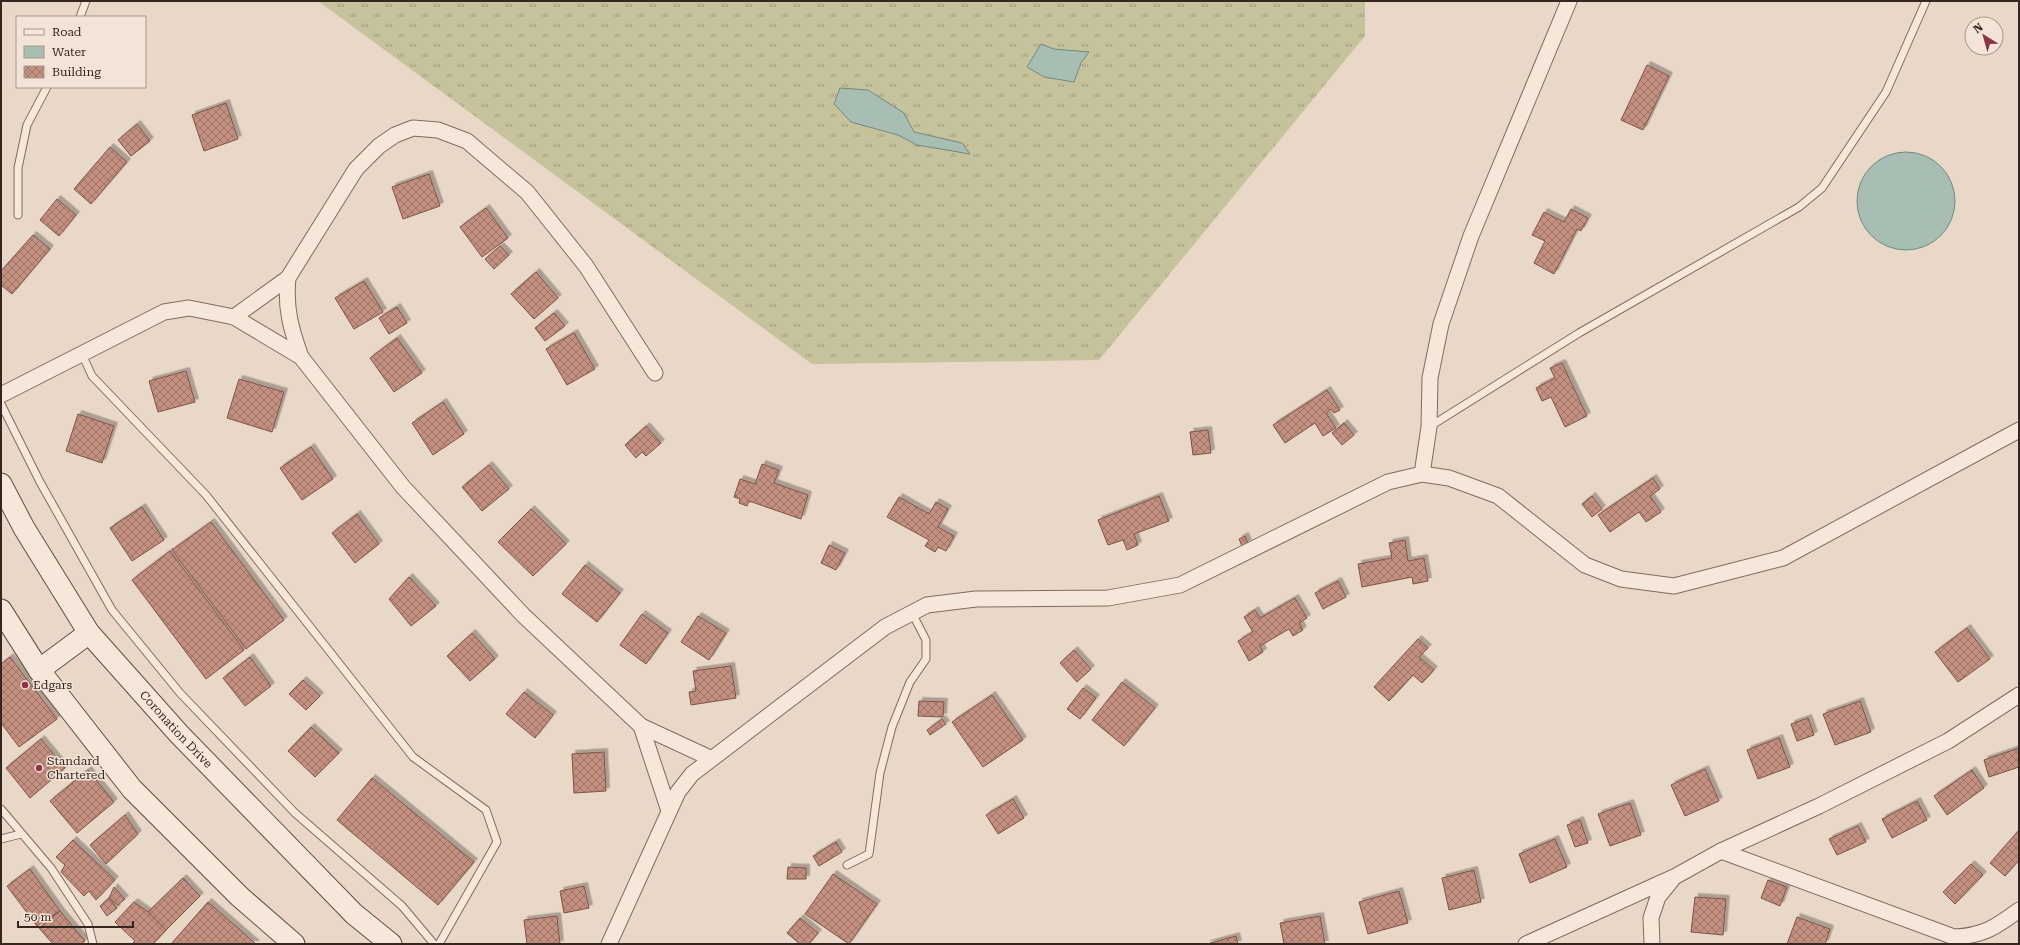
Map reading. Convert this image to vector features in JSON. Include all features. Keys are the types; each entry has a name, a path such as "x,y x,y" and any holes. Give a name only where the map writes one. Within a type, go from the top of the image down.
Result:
{"street":[{"path":"1422,474 1429,427 1430,378 1441,324 1472,236 1569,1"},
{"path":"234,317 288,278 356,169 379,146 395,134 412,128 438,130 467,141 527,192 586,266 655,373"},
{"path":"288,278 286,296 289,323 302,357 403,487 523,615 641,726 710,758"},
{"path":"1,395 164,312 189,308 234,317 302,357"},
{"path":"609,944 669,810 678,792 692,774 710,758 885,627 927,605 976,599 1108,598 1180,585 1388,482 1422,474 1449,478 1498,496 1585,564 1620,579 1674,586 1783,558 2019,430"},
{"name":"Coronation Drive","path":"1,484 24,528 89,633 195,751 354,914 390,944"},
{"path":"1,610 39,670 132,789 239,896 294,944"},
{"path":"39,670 89,633"},
{"path":"1526,944 1676,876 1721,851 1819,806 1948,742 2019,695"},
{"path":"641,726 669,810"},
{"path":"1721,851 1954,937 1971,936 1992,929 2019,910"},
{"path":"1652,944 1651,918 1658,897 1676,876"}],"lane":[{"path":"80,16 86,1"},
{"path":"1429,427 1579,333 1799,207 1822,188 1886,92 1926,1"},
{"path":"18,216 18,168 27,125 46,88"},
{"path":"82,354 92,376 206,495 413,757 486,810 497,842 439,944"},
{"path":"1,404 40,482 112,610 180,693 295,813 402,906 434,944"},
{"path":"847,865 869,854 880,773 892,727 910,682 926,659 926,640 912,613"},
{"path":"1,809 50,868 88,924 93,944"},
{"path":"1,839 21,834"}],"green space":[{"path":"318,1 1365,1 1365,36 1099,360 812,364"}],"water":[{"path":"1041,44 1054,49 1089,52 1081,63 1074,82 1044,77 1027,67"},
{"path":"840,88 868,90 904,113 914,132 962,143 970,154 917,145 898,135 851,122 834,104"},
{"path":"1896,152 1916,152 1925,155 1941,166 1952,182 1955,191 1955,211 1952,220 1941,236 1925,247 1916,250 1896,250 1879,242 1871,236 1865,228 1857,211 1857,191 1865,174 1871,166 1879,160"}],"building":[{"path":"1647,65 1669,76 1643,130 1621,120"},
{"path":"226,103 238,139 204,151 192,115"},
{"path":"137,124 150,141 131,156 118,140"},
{"path":"110,147 127,162 91,204 74,189"},
{"path":"429,174 440,206 403,219 392,187"},
{"path":"57,199 76,215 59,236 40,220"},
{"path":"486,208 508,238 482,257 460,227"},
{"path":"1571,209 1588,218 1581,231 1577,229 1554,274 1534,263 1545,241 1532,235 1544,212 1564,222"},
{"path":"33,235 50,249 12,294 1,285 1,271"},
{"path":"500,246 509,255 494,269 485,259"},
{"path":"536,272 558,298 534,319 511,294"},
{"path":"364,281 383,312 354,329 335,298"},
{"path":"397,307 407,323 389,334 379,318"},
{"path":"554,313 565,326 545,341 535,328"},
{"path":"574,333 595,369 567,385 546,349"},
{"path":"397,338 422,373 394,392 370,358"},
{"path":"1562,363 1587,416 1565,427 1551,397 1542,401 1536,388 1555,378 1550,368"},
{"path":"186,371 195,402 158,412 149,381"},
{"path":"239,379 284,392 272,432 227,418"},
{"path":"1327,390 1340,410 1334,413 1331,409 1326,413 1336,428 1323,436 1315,423 1285,443 1273,425"},
{"path":"443,402 464,434 433,455 412,423"},
{"path":"78,414 114,426 102,463 66,451"},
{"path":"1344,423 1354,435 1342,445 1332,433"},
{"path":"646,426 661,443 646,456 642,452 636,458 625,445"},
{"path":"1208,430 1211,453 1193,455 1190,432"},
{"path":"311,447 333,479 302,500 280,468"},
{"path":"762,464 779,470 774,483 808,495 801,519 749,501 747,506 739,503 740,499 734,497 740,479 755,484"},
{"path":"489,465 509,489 482,511 462,487"},
{"path":"1653,478 1660,489 1650,496 1661,512 1646,522 1639,512 1610,532 1598,515"},
{"path":"1159,496 1169,521 1134,534 1138,545 1127,550 1123,540 1108,545 1098,520"},
{"path":"1592,496 1602,509 1592,517 1582,504"},
{"path":"899,497 929,514 936,502 948,509 938,527 954,536 946,551 938,547 935,552 925,546 929,540 887,517"},
{"path":"142,507 164,540 132,561 110,528"},
{"path":"531,509 566,544 533,576 498,542"},
{"path":"357,514 379,544 355,563 332,533"},
{"path":"211,522 284,620 246,649 172,550"},
{"path":"1245,536 1248,543 1242,546 1239,539"},
{"path":"1405,540 1408,561 1424,558 1428,581 1413,584 1412,577 1362,587 1358,564 1392,558 1389,543"},
{"path":"829,545 845,553 836,570 821,563"},
{"path":"170,551 244,650 206,679 132,580"},
{"path":"585,565 620,593 597,622 562,594"},
{"path":"409,577 436,606 411,626 389,599"},
{"path":"1338,581 1346,597 1323,609 1315,593"},
{"path":"1295,598 1307,618 1299,623 1303,630 1293,636 1289,629 1260,646 1263,652 1249,661 1238,641 1253,632 1244,617 1255,610 1260,618"},
{"path":"642,614 668,633 646,664 620,645"},
{"path":"698,616 726,633 709,660 681,642"},
{"path":"1967,628 1990,659 1958,682 1935,652"},
{"path":"472,633 495,659 470,681 447,656"},
{"path":"1418,639 1428,648 1419,657 1434,670 1422,683 1413,675 1389,701 1374,687"},
{"path":"1074,650 1091,669 1077,682 1060,663"},
{"path":"10,657 57,719 19,747 1,723 1,664"},
{"path":"250,657 271,686 245,706 223,678"},
{"path":"731,666 736,698 691,705 689,692 696,691 693,671"},
{"path":"303,680 320,696 306,710 289,694"},
{"path":"1122,682 1155,708 1124,746 1092,720"},
{"path":"1083,688 1096,698 1080,719 1067,709"},
{"path":"524,692 553,715 535,738 506,714"},
{"path":"992,695 1023,740 983,767 952,722"},
{"path":"919,701 944,702 943,717 918,716"},
{"path":"1860,701 1871,732 1835,745 1823,714"},
{"path":"1808,718 1814,735 1797,741 1791,724"},
{"path":"942,719 946,724 930,735 927,730"},
{"path":"311,727 339,753 315,777 288,751"},
{"path":"1779,738 1790,767 1758,779 1747,750"},
{"path":"41,739 65,768 30,798 6,768"},
{"path":"2019,748 2019,767 1989,777 1984,760"},
{"path":"604,752 606,791 574,793 572,754"},
{"path":"1705,769 1719,801 1685,816 1671,785"},
{"path":"88,770 114,802 77,833 50,801"},
{"path":"1972,770 1984,788 1947,815 1934,796"},
{"path":"372,778 474,862 438,905 337,820"},
{"path":"1013,799 1024,818 998,834 986,815"},
{"path":"1917,801 1927,820 1892,838 1882,819"},
{"path":"1630,803 1641,835 1610,846 1598,814"},
{"path":"125,815 138,834 106,864 90,845"},
{"path":"1580,820 1588,843 1575,847 1567,825"},
{"path":"1858,826 1866,842 1837,855 1829,839"},
{"path":"2019,830 2019,860 2005,876 1990,863"},
{"path":"1555,839 1567,867 1530,883 1519,854"},
{"path":"73,840 115,880 96,900 89,891 84,896 61,872 65,865 56,857"},
{"path":"836,842 842,852 819,866 813,856"},
{"path":"1971,864 1983,875 1955,904 1943,892"},
{"path":"788,867 806,868 806,879 787,879"},
{"path":"30,869 60,911 37,926 7,886"},
{"path":"1474,870 1481,902 1449,910 1442,878"},
{"path":"833,874 877,904 849,944 805,914"},
{"path":"183,878 200,896 166,930 148,912"},
{"path":"1768,880 1787,887 1780,906 1761,898"},
{"path":"584,886 589,908 564,913 560,891"},
{"path":"114,887 125,899 118,905 109,898"},
{"path":"1399,891 1408,923 1368,934 1359,902"},
{"path":"1695,897 1726,899 1723,935 1691,932"},
{"path":"109,898 117,908 107,916 100,906"},
{"path":"134,902 148,912 166,930 153,944 132,944 135,941 115,922"},
{"path":"208,902 256,944 171,944"},
{"path":"60,911 85,941 81,944 53,944 39,928"},
{"path":"557,916 560,944 527,944 524,920"},
{"path":"1320,916 1325,944 1284,944 1280,923"},
{"path":"1797,917 1830,929 1825,944 1787,944"},
{"path":"800,918 818,933 809,944 800,944 787,933"},
{"path":"1236,936 1238,944 1207,944"}],"place":[{"name":"Edgars","path":"25,685"},
{"name":"Standard Chartered","path":"39,768"}]}
